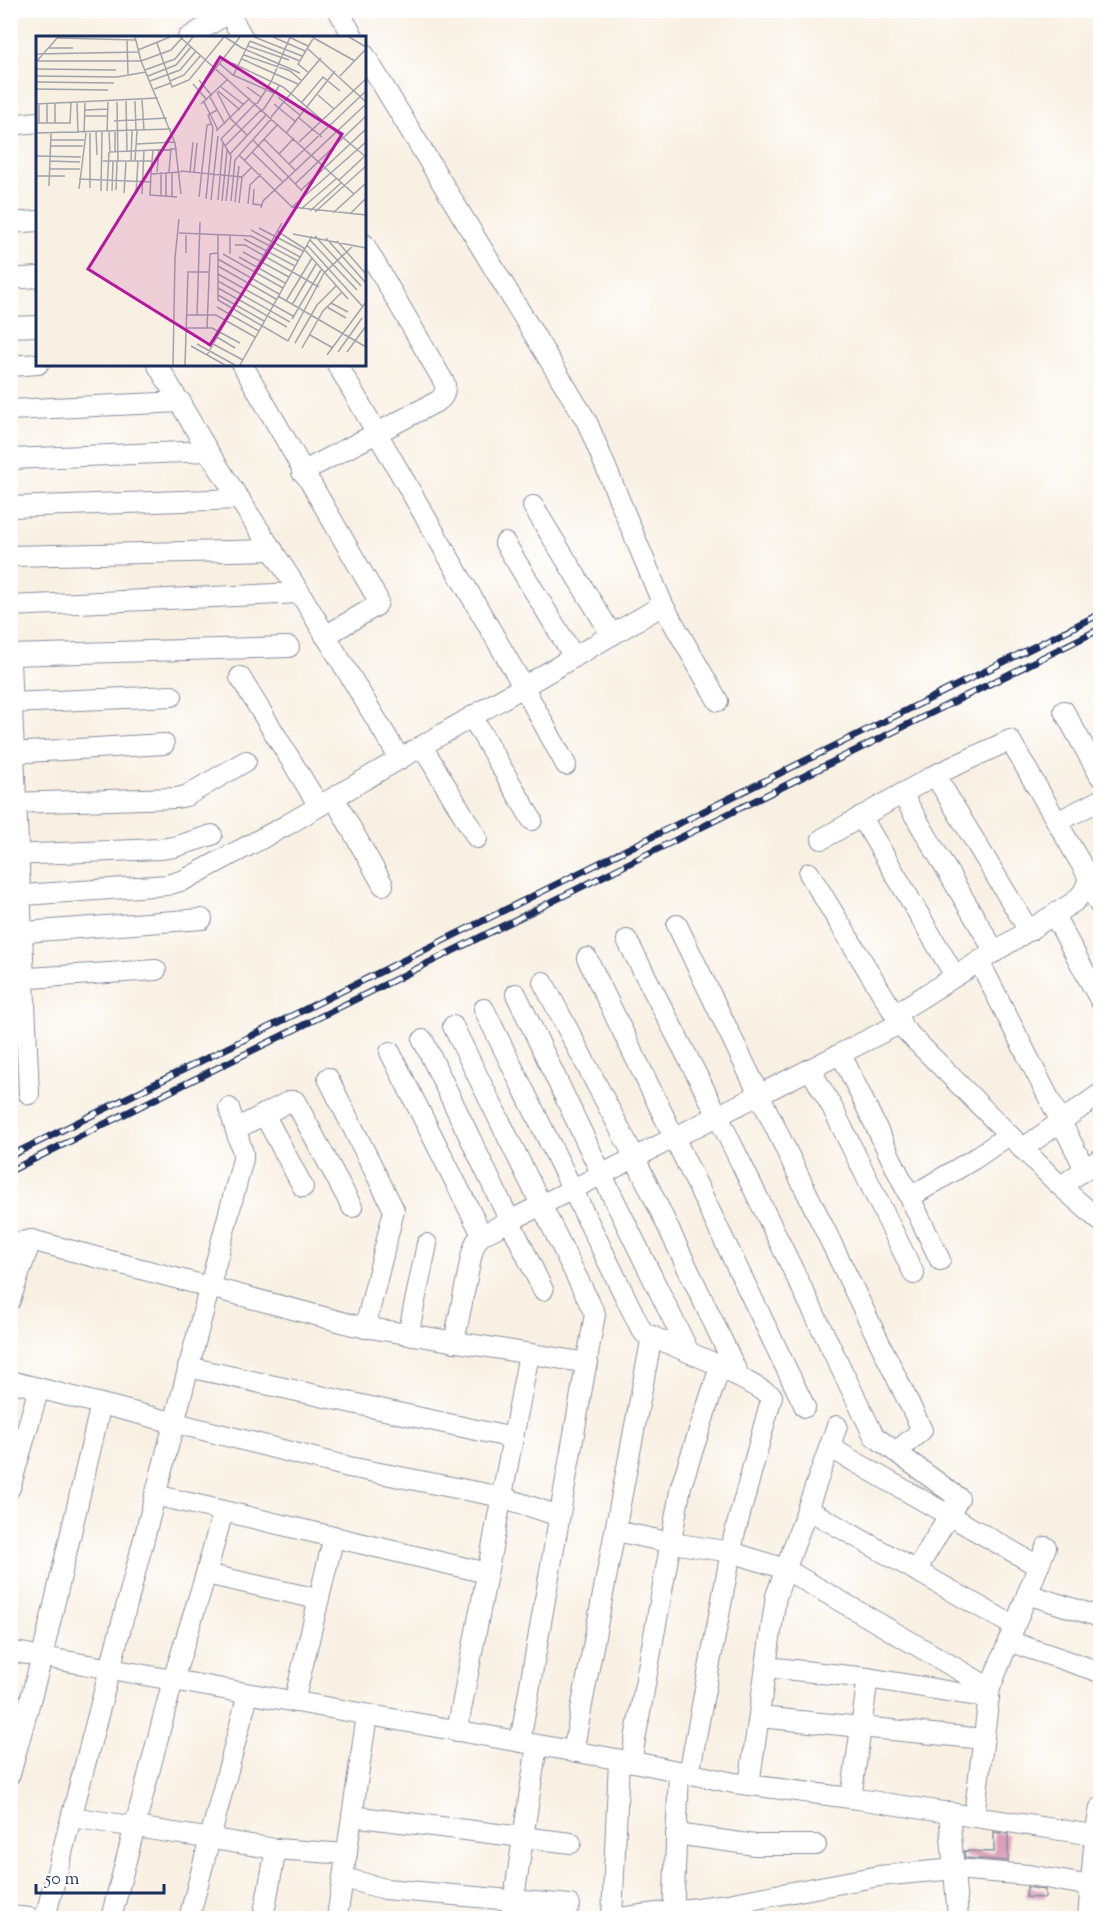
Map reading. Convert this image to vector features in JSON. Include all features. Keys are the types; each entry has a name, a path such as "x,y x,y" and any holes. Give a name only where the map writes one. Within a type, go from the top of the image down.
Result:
{"street":[{"path":"338,10 353,36"},
{"path":"191,36 227,12 242,36"},
{"path":"366,57 587,422 663,605 718,701"},
{"path":"10,125 36,122"},
{"path":"10,223 36,221"},
{"path":"302,472 443,397 445,384 366,247"},
{"path":"10,279 36,277"},
{"path":"10,327 36,326"},
{"path":"10,366 36,364"},
{"path":"158,366 208,451 300,593 400,759"},
{"path":"243,366 302,472 377,598 376,606 326,636"},
{"path":"338,366 566,765"},
{"path":"10,410 181,402"},
{"path":"10,459 208,451"},
{"path":"10,507 240,499"},
{"path":"533,506 612,635"},
{"path":"506,543 574,657"},
{"path":"10,556 273,550"},
{"path":"10,606 300,593"},
{"path":"15,896 176,883 275,832 663,605"},
{"path":"10,655 289,646"},
{"path":"10,662 18,1026 29,1094"},
{"path":"240,677 383,885"},
{"path":"11,703 172,696"},
{"path":"1064,711 1101,776"},
{"path":"472,717 532,820"},
{"path":"454,1342 472,1252 482,1235 841,1054 898,1019 955,976 1074,902 1083,893 1088,883 1088,876 1010,740 935,776 822,838"},
{"path":"13,753 164,744"},
{"path":"422,746 477,838"},
{"path":"14,803 176,798 186,796 246,761"},
{"path":"935,776 1029,931"},
{"path":"902,794 987,957 1062,1121 1093,1164 1061,1186"},
{"path":"1057,822 1101,800"},
{"path":"861,816 955,976"},
{"path":"15,855 160,849 212,835"},
{"path":"809,873 898,1019 1016,1142 1101,1221"},
{"path":"1088,883 1101,906"},
{"path":"1054,915 1101,1000"},
{"path":"16,932 202,919"},
{"path":"677,925 922,1430 896,1452"},
{"path":"627,940 718,1116 874,1436 959,1498 916,1571"},
{"path":"587,958 805,1407"},
{"path":"17,979 156,970"},
{"path":"543,982 635,1158 740,1378"},
{"path":"516,994 689,1352"},
{"path":"484,1009 637,1323 644,1333 720,1366 770,1394 772,1398 731,1552 684,1773 676,1834 672,1915"},
{"path":"453,1026 596,1314 559,1516 529,1744 523,1836 511,1918"},
{"path":"423,1040 543,1290"},
{"path":"390,1052 482,1235"},
{"path":"841,1054 940,1260"},
{"path":"810,1069 832,1107 914,1274"},
{"path":"328,1078 394,1210 365,1328"},
{"path":"910,1197 974,1159 1062,1121 1101,1094"},
{"path":"236,1129 295,1101 352,1207"},
{"path":"45,1918 243,1159 243,1152 229,1108"},
{"path":"264,1114 303,1187"},
{"path":"10,1244 31,1240 365,1328 588,1363"},
{"path":"10,1300 31,1240"},
{"path":"408,1335 427,1244"},
{"path":"573,1752 652,1336"},
{"path":"457,1731 529,1354"},
{"path":"612,1918 625,1761 672,1543 681,1486 720,1366"},
{"path":"188,1367 513,1438"},
{"path":"10,1381 349,1467 502,1497 559,1516"},
{"path":"10,1488 39,1388"},
{"path":"10,1774 42,1658 101,1404"},
{"path":"749,1785 776,1596 837,1426"},
{"path":"829,1447 1038,1566"},
{"path":"155,1496 487,1573"},
{"path":"807,1509 916,1571 1011,1634 1101,1672"},
{"path":"111,1918 173,1680 223,1510"},
{"path":"616,1530 672,1543 731,1552 785,1569 989,1693"},
{"path":"294,1702 334,1536"},
{"path":"974,1816 989,1693 1046,1547"},
{"path":"206,1574 318,1599"},
{"path":"1027,1594 1101,1617"},
{"path":"10,1651 749,1785 1098,1835"},
{"path":"766,1667 989,1693"},
{"path":"851,1798 868,1678"},
{"path":"189,1918 249,1694"},
{"path":"338,1918 367,1715"},
{"path":"759,1717 984,1740"},
{"path":"1088,1918 1101,1808"},
{"path":"949,1812 958,1918"},
{"path":"352,1816 571,1843"},
{"path":"72,1817 276,1849 347,1854"},
{"path":"676,1834 755,1845 816,1845"},
{"path":"263,1918 276,1849"},
{"path":"618,1918 672,1915 879,1876 954,1869 1029,1875 1091,1886"},
{"path":"344,1878 385,1889 570,1905"},
{"path":"10,1916 30,1918"}],"building":[{"path":"994,1832 1008,1834 1008,1861 965,1858 964,1851 994,1852"},
{"path":"1027,1887 1045,1890 1045,1898 1026,1897"}],"railway":[{"path":"10,1156 1100,614"},
{"path":"10,1171 1100,629"}]}
